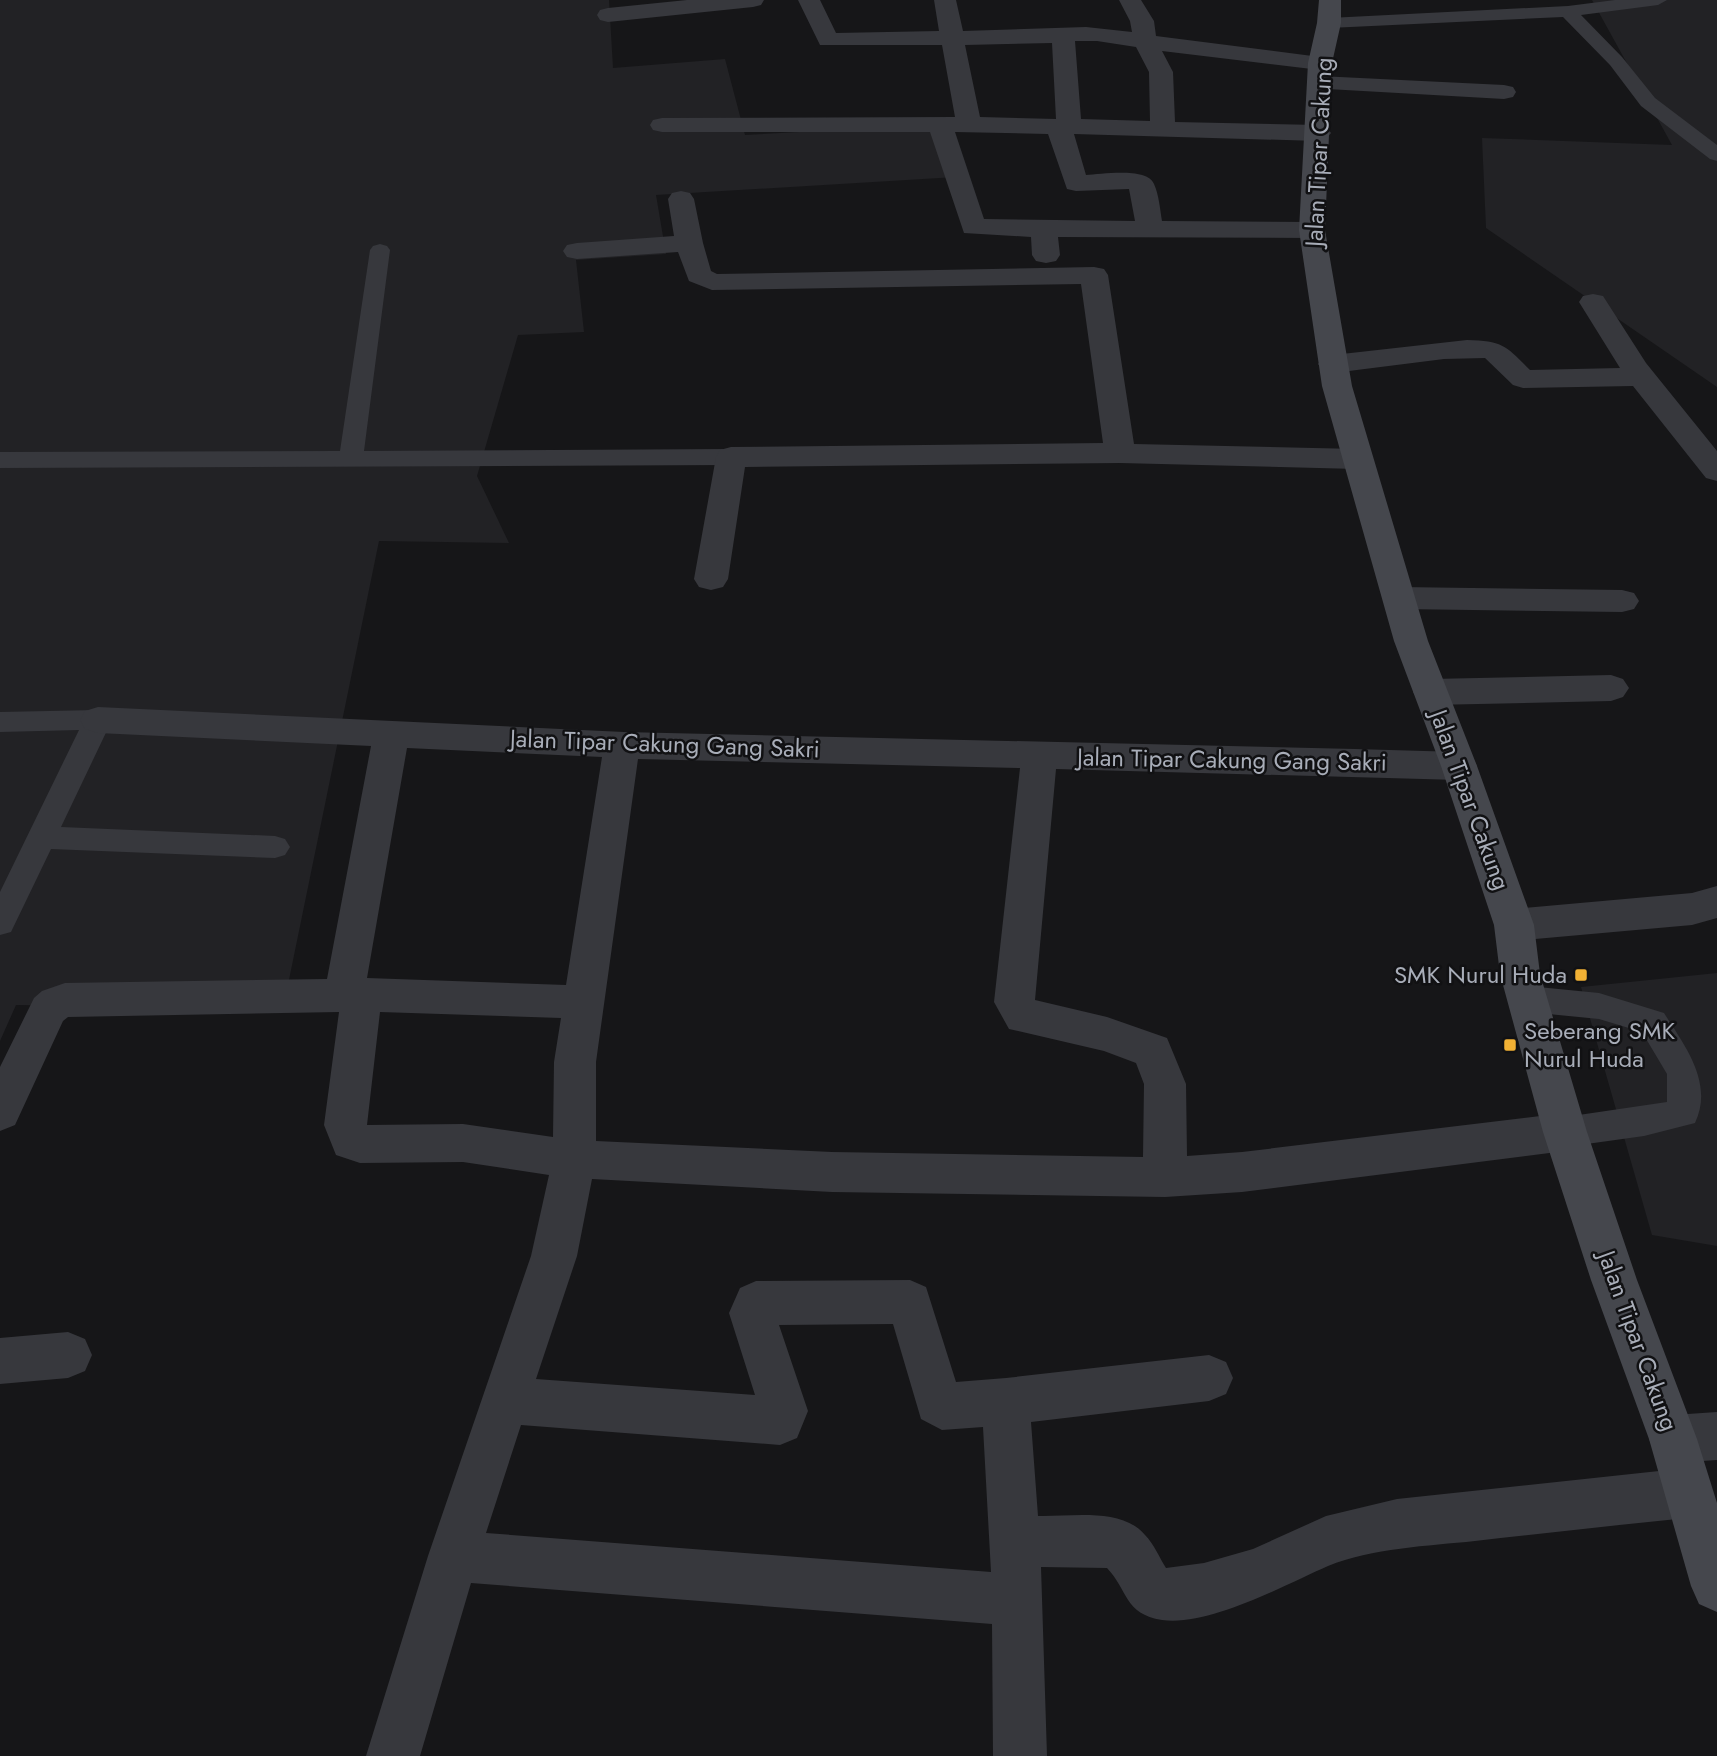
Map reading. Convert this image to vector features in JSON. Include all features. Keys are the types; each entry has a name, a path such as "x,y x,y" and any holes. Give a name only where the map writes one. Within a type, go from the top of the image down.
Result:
{"street":[{"path":"608,15 753,0"},
{"path":"809,0 828,40 1063,36 1086,32 1320,73 1504,92"},
{"path":"946,0 969,124"},
{"path":"1130,0 1142,21 1145,42 1161,72 1163,130"},
{"name":"Jalan Tipar Cakung","path":"1330,12 1320,73 1312,230 1333,364 1357,459 1411,641 1459,766 1514,925 1520,974 1565,1132 1614,1280 1695,1437 1687,1493 1717,1586"},
{"path":"1063,36 1064,127 1076,183 1141,183 1150,228"},
{"path":"940,124 973,227 1312,230"},
{"path":"662,125 969,124 1318,134"},
{"path":"681,199 689,243 699,275 712,282 1094,275 1120,453"},
{"path":"1044,229 1049,276"},
{"path":"577,251 689,243"},
{"path":"1593,302 1617,346 1639,377 1717,471"},
{"path":"1333,364 1456,349 1485,349 1495,351 1523,379 1639,377"},
{"path":"711,579 731,457 1120,453 1357,459"},
{"path":"1400,598 1622,601"},
{"path":"1431,692 1611,688"},
{"name":"Jalan Tipar Cakung Gang Sakri","path":"98,720 622,745 1039,756 1244,758 1459,766"},
{"path":"362,995 345,988 392,732"},
{"path":"393,1756 453,1556 554,1256 574,1159 575,1062 622,745"},
{"path":"1039,756 1014,1002 1023,1017 1107,1034 1152,1051 1165,1083 1165,1177"},
{"path":"1514,925 1709,907"},
{"path":"362,995 345,1125 351,1141 360,1144 463,1143 574,1159 832,1172 1165,1177 1242,1172 1565,1132"},
{"path":"0,1112 48,1010 65,1000 362,995 582,1002"},
{"path":"506,1400 780,1421 784,1411 752,1313 755,1303 905,1301 912,1305 939,1404 1006,1402 1209,1378"},
{"path":"0,1361 68,1355"},
{"path":"1006,1402 1015,1541 1020,1756"},
{"path":"1015,1541 1117,1543 1128,1553 1149,1589 1161,1594 1174,1594 1204,1589 1259,1573 1326,1541 1397,1524 1687,1493"},
{"path":"453,1556 1017,1600"}],"lane":[{"path":"1330,12 1568,11 1658,0"},
{"path":"1568,11 1616,61 1648,102 1717,155"},
{"path":"351,459 376,305 380,250"},
{"path":"0,460 731,457"},
{"path":"0,722 98,720 0,923"},
{"path":"40,837 275,847"},
{"path":"1528,999 1599,1006 1653,1022 1683,1072 1683,1112 1644,1121 1565,1132"}],"shaded area":[{"path":"0,0 609,0 613,68 725,59 745,135 946,124 956,177 656,195 666,254 576,260 584,332 518,335 477,476 509,543 379,541 283,1009 16,1005 0,1041"},
{"path":"1592,0 1717,0 1717,387 1486,228 1482,138 1672,145"},
{"path":"1717,973 1717,1246 1652,1235 1581,987"}],"place":[{"name":"SMK Nurul Huda","path":"1581,975"},
{"name":"Seberang SMK Nurul Huda","path":"1510,1045"}]}
